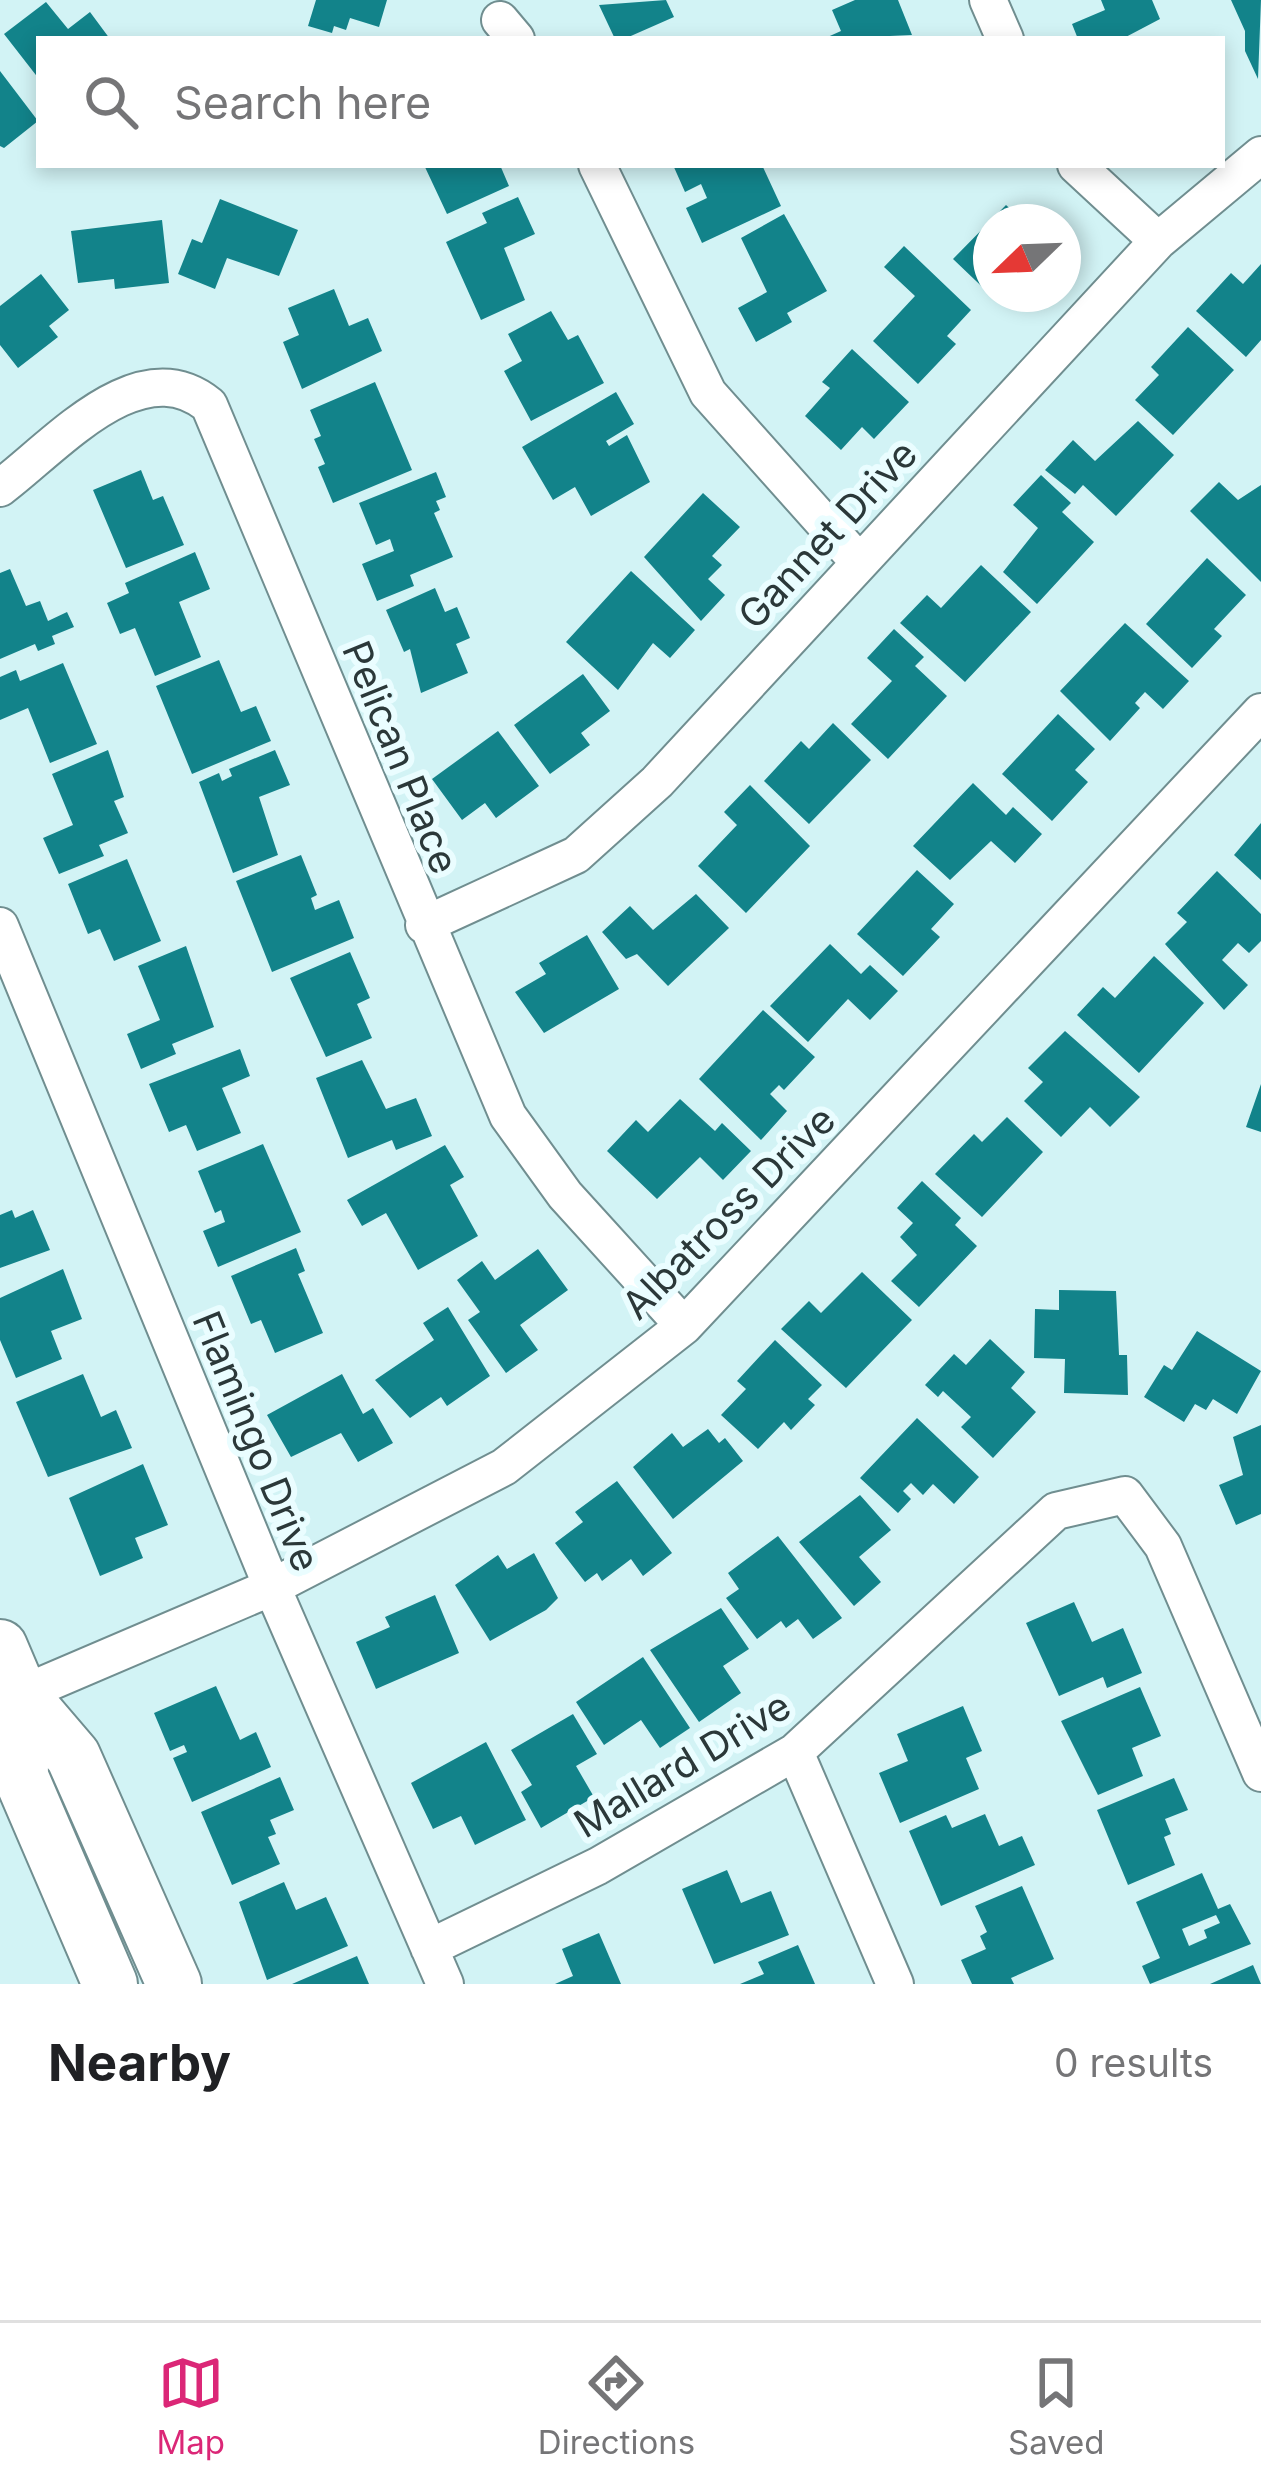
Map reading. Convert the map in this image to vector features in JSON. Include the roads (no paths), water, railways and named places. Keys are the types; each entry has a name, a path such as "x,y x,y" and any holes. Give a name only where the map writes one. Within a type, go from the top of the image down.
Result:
{"main road":[{"path":"7,1681 21,1778 110,1984"},
{"path":"7,1681 73,1756 174,1984"}],"street":[{"path":"988,0 1004,36"},
{"name":"Gannet Drive","path":"424,925 576,855 657,782 1158,241 1261,155"},
{"path":"598,168 708,393 858,560"},
{"path":"1079,168 1158,241"},
{"name":"Pelican Place","path":"0,488 132,390 170,385 209,405 494,1087 528,1147 583,1216 684,1325"},
{"name":"Albatross Drive","path":"7,1681 272,1587 504,1467 684,1325 1261,712"},
{"name":"Flamingo Drive","path":"0,926 272,1587 445,1984"},
{"name":"Mallard Drive","path":"429,1948 598,1866 795,1752 1057,1510 1125,1495 1163,1546 1261,1772"},
{"path":"795,1752 895,1984"}]}
